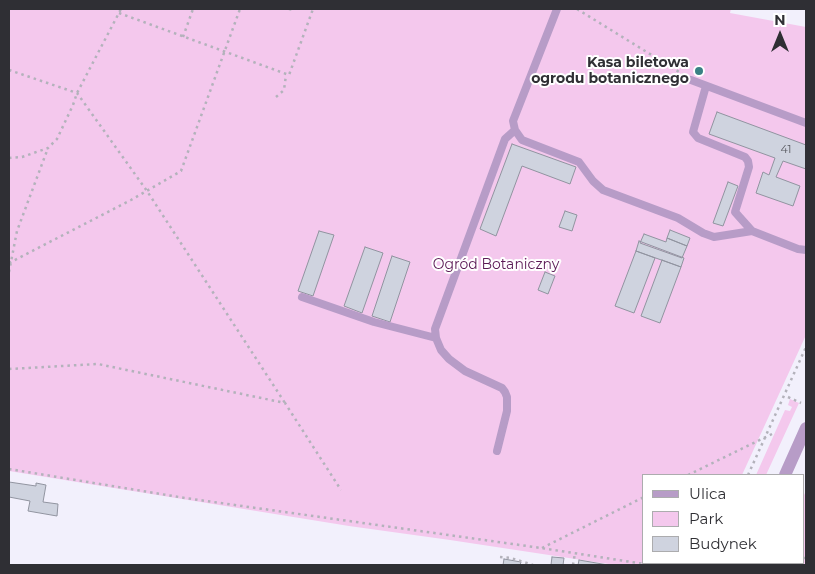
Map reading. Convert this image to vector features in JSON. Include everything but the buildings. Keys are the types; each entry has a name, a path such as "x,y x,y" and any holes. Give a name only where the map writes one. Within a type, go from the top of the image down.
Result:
{"street":[{"path":"785,474 806,428"}],"lane":[{"path":"557,9 513,121 515,130 522,140 579,162 592,181 603,190 678,218 703,233 714,237 752,231"},
{"path":"691,80 806,123"},
{"path":"706,86 693,132 698,138 745,157 748,161 749,167 735,212 752,231 798,249 806,250"},
{"path":"497,451 507,411 505,392 502,388 465,371 449,360 441,350 436,338 436,325 505,139 515,130"},
{"path":"302,297 374,322 436,338"}],"path":[{"path":"9,158 22,158 48,148 57,139 77,93 120,9"},
{"path":"183,37 193,9"},
{"path":"9,263 181,171 240,9"},
{"path":"289,9 293,9"},
{"path":"118,13 289,76 313,9"},
{"path":"577,9 691,80"},
{"path":"9,70 77,93 146,191 341,490"},
{"path":"276,97 284,90 286,75"},
{"path":"9,272 9,263 17,231 48,148"},
{"path":"748,474 806,347"},
{"path":"9,369 98,364 285,403"},
{"path":"788,398 801,403"},
{"path":"690,474 772,434"},
{"path":"9,469 185,498 642,564"},
{"path":"541,548 642,498"},
{"path":"573,565 575,553"},
{"path":"500,557 511,558 533,565"}],"green space":[{"name":"Ogród Botaniczny","path":"9,9 731,9 730,13 806,27 806,335 742,474 642,474 642,564 701,565 615,565 349,526 9,471"},
{"path":"790,399 799,403 766,474 756,474 785,410 790,411 792,407 788,405"},
{"path":"806,491 806,565 769,565 805,564"}],"place":[{"name":"Kasa biletowa ogrodu botanicznego","path":"699,71"}]}
